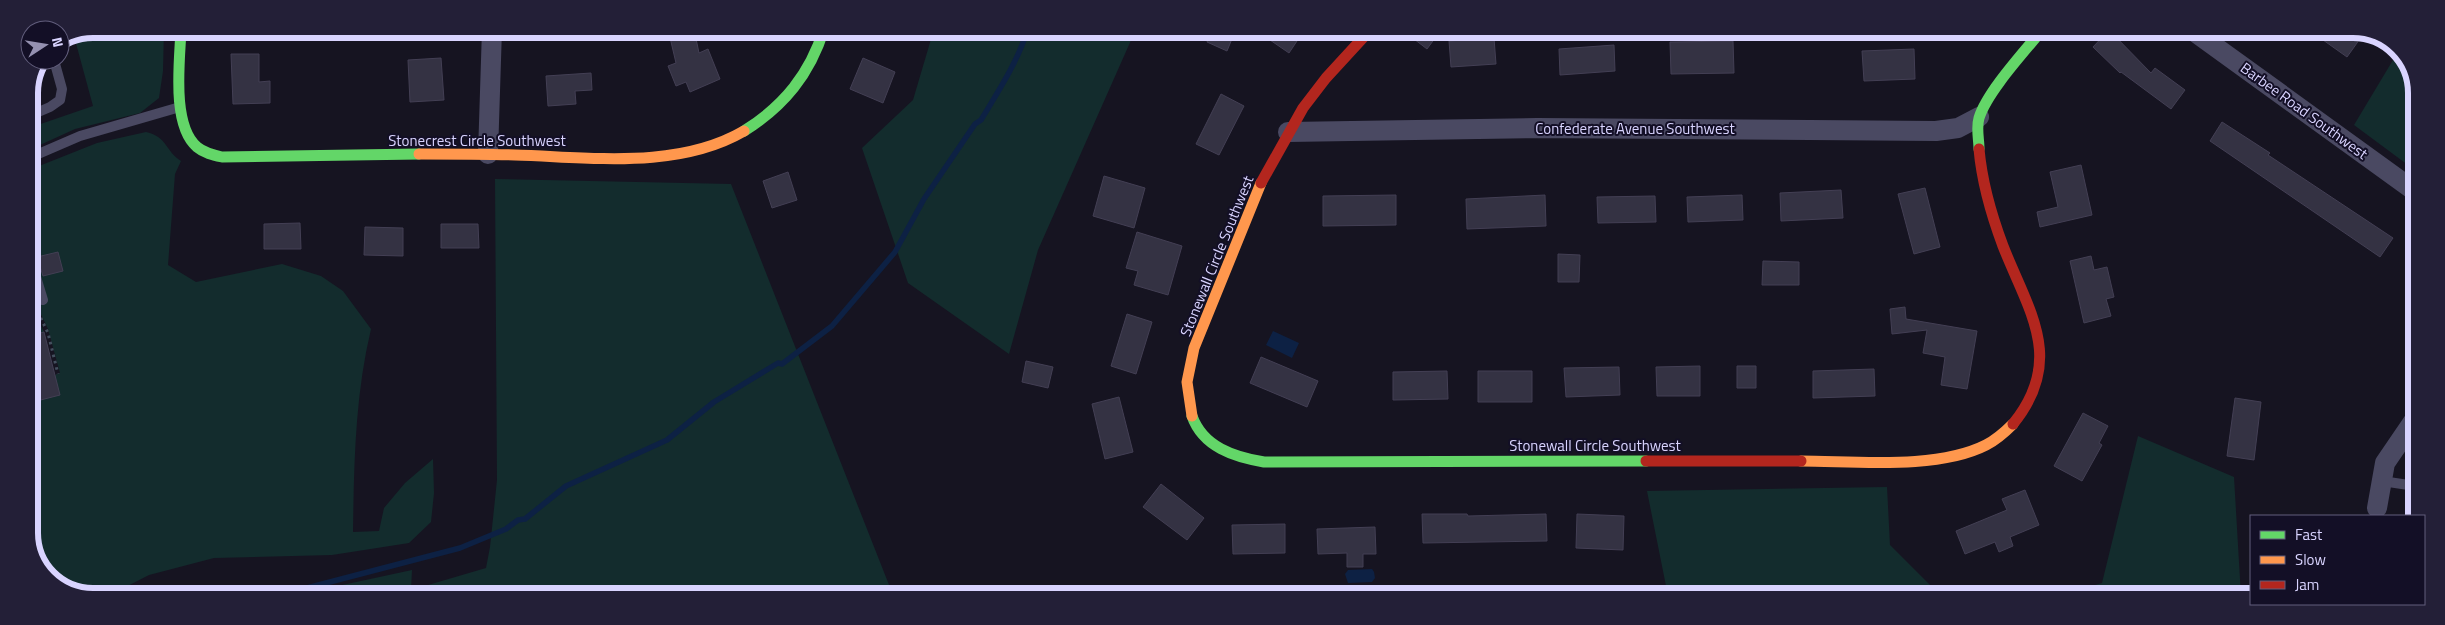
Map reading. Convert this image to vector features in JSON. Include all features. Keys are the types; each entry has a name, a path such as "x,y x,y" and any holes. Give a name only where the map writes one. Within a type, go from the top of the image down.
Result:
{"street":[{"name":"Stonecrest Circle Southwest","path":"181,38 182,117 191,142 205,153 222,157 488,154 628,157 684,152 724,142 760,122 776,109 803,80 819,49 822,38"},
{"path":"488,154 492,38"},
{"name":"Stonewall Circle Southwest","path":"1364,38 1319,86 1288,132 1243,223 1199,332 1187,380 1193,420 1200,432 1225,453 1241,459 1264,462 1914,461 1938,459 1974,451 2002,435 2025,409 2037,379 2040,344 2026,299 1993,223 1987,202 1980,162 1978,117"},
{"path":"1978,117 2036,38"},
{"name":"Barbee Road Southwest","path":"2203,38 2407,186"},
{"name":"Confederate Avenue Southwest","path":"1288,132 1537,128 1936,131 1958,128 1978,117"},
{"path":"2378,512 2385,463 2408,429"}],"lane":[{"path":"38,113 50,108 60,100 62,89 57,70"},
{"path":"38,154 80,136 181,107"},
{"path":"2382,481 2408,485"}],"path":[{"path":"38,302 58,374"}],"green space":[{"path":"92,38 164,38 163,71 159,98 140,113 75,129 38,146 38,125 93,106 75,41"},
{"path":"931,38 1132,38 1038,250 1009,354 908,283 862,148 913,100"},
{"path":"2395,57 2403,71 2407,89 2407,164 2354,125"},
{"path":"146,132 153,134 163,141 181,161 175,174 168,265 196,282 282,264 321,276 343,291 371,329 359,405 355,456 353,532 379,531 384,508 405,483 433,459 434,493 431,522 409,543 332,555 214,558 149,575 124,588 92,588 75,585 51,569 42,554 38,536 38,393 55,375 60,373 48,329 38,308 38,166 97,143"},
{"path":"495,179 731,184 890,588 418,588 486,568 497,480"},
{"path":"38,320 44,332 38,334"},
{"path":"2138,436 2234,477 2241,588 2085,588 2102,583"},
{"path":"1887,487 1890,545 1933,588 1666,588 1647,491"},
{"path":"412,570 411,588 328,588"}],"water":[{"path":"1273,331 1299,343 1292,358 1266,345"},
{"path":"1372,569 1375,578 1372,582 1348,583 1345,574 1348,570"}],"building":[{"path":"670,38 696,38 699,53 708,49 720,79 690,92 686,82 676,86 668,66 676,63"},
{"path":"1209,38 1232,38 1227,51 1207,42"},
{"path":"1267,38 1299,38 1289,53"},
{"path":"1413,38 1435,38 1427,49"},
{"path":"1494,38 1496,64 1451,67 1449,41"},
{"path":"2101,38 2117,38 2151,73 2155,68 2185,90 2171,109 2120,73 2093,47"},
{"path":"2320,38 2360,39 2347,57"},
{"path":"1733,41 1734,73 1671,74 1670,42"},
{"path":"1614,45 1615,71 1560,75 1559,49"},
{"path":"1914,49 1915,79 1864,81 1862,51"},
{"path":"231,54 259,54 259,82 270,81 270,103 233,104"},
{"path":"441,58 444,100 410,102 408,60"},
{"path":"863,58 895,72 883,103 850,89"},
{"path":"591,73 592,90 575,91 576,104 548,106 546,76"},
{"path":"1221,94 1244,106 1219,155 1196,144"},
{"path":"2222,122 2393,238 2380,257 2210,141"},
{"path":"2081,165 2092,215 2040,227 2037,212 2058,207 2050,172"},
{"path":"788,172 797,200 772,208 763,181"},
{"path":"1104,176 1145,188 1134,228 1093,216"},
{"path":"1925,188 1940,247 1914,254 1898,194"},
{"path":"1841,190 1843,218 1781,221 1780,193"},
{"path":"1396,195 1396,225 1323,226 1323,196"},
{"path":"1545,195 1546,226 1467,229 1466,199"},
{"path":"1742,195 1743,220 1688,222 1687,197"},
{"path":"1655,196 1656,222 1598,223 1597,197"},
{"path":"300,223 301,249 264,249 264,224"},
{"path":"441,224 478,224 479,248 441,248"},
{"path":"365,227 403,228 403,256 364,255"},
{"path":"1137,232 1182,246 1168,295 1134,285 1138,271 1126,268"},
{"path":"58,252 63,271 43,276 38,257"},
{"path":"1558,254 1580,255 1579,282 1558,282"},
{"path":"2091,256 2094,270 2107,267 2114,297 2106,299 2111,316 2084,323 2070,261"},
{"path":"1763,261 1799,262 1799,285 1762,285"},
{"path":"1905,307 1906,319 1977,331 1967,389 1941,385 1945,357 1923,353 1927,330 1892,334 1890,309"},
{"path":"1127,314 1152,322 1136,374 1111,366"},
{"path":"44,332 60,395 38,401 38,334"},
{"path":"1261,357 1318,381 1307,407 1250,383"},
{"path":"1026,361 1053,367 1048,388 1022,382"},
{"path":"1700,366 1700,396 1657,396 1656,367"},
{"path":"1737,366 1756,366 1756,388 1737,388"},
{"path":"1619,367 1620,395 1566,397 1564,368"},
{"path":"1874,369 1875,396 1813,398 1813,371"},
{"path":"1447,371 1448,399 1393,400 1393,372"},
{"path":"1478,371 1532,371 1532,402 1478,402"},
{"path":"1119,397 1133,452 1105,459 1092,404"},
{"path":"2235,398 2261,402 2254,460 2227,456"},
{"path":"2083,413 2108,426 2099,443 2102,445 2082,481 2054,466"},
{"path":"1161,484 1204,518 1187,540 1143,507"},
{"path":"2025,490 2039,525 2010,537 2013,546 1999,552 1995,542 1965,554 1956,531 2007,510 2002,499"},
{"path":"1422,514 1467,514 1468,516 1546,514 1547,541 1423,543"},
{"path":"1577,514 1624,516 1623,550 1576,548"},
{"path":"1285,524 1285,553 1233,554 1232,525"},
{"path":"1375,527 1376,554 1363,554 1363,567 1347,567 1347,553 1318,554 1317,529"}],"waterway":[{"path":"307,588 460,548 506,529 518,520 525,519 566,486 667,440 714,402 778,363 782,364 832,326 895,252 924,199 975,124 981,120 1013,65 1025,38"}],"traffic: fast":[{"path":"181,38 179,91 183,124 189,137 203,151 222,157 419,154"},
{"path":"744,131 771,111 794,88 811,60 821,38"},
{"path":"1979,149 1978,126 1983,108 2007,72 2035,38"},
{"path":"1192,416 1204,436 1221,449 1242,457 1264,462 1646,461"}],"traffic: slow":[{"path":"419,154 491,154 603,159 662,156 691,151 718,143 744,131"},
{"path":"1192,416 1187,382 1194,348 1261,183"},
{"path":"1801,461 1870,463 1944,458 1966,453 1986,445 2013,424"}],"traffic: jam":[{"path":"1261,183 1303,108 1326,78 1363,38"},
{"path":"1979,149 1985,186 1995,222 2031,313 2040,356 2037,378 2029,400 2013,424"},
{"path":"1646,461 1801,461"}]}
